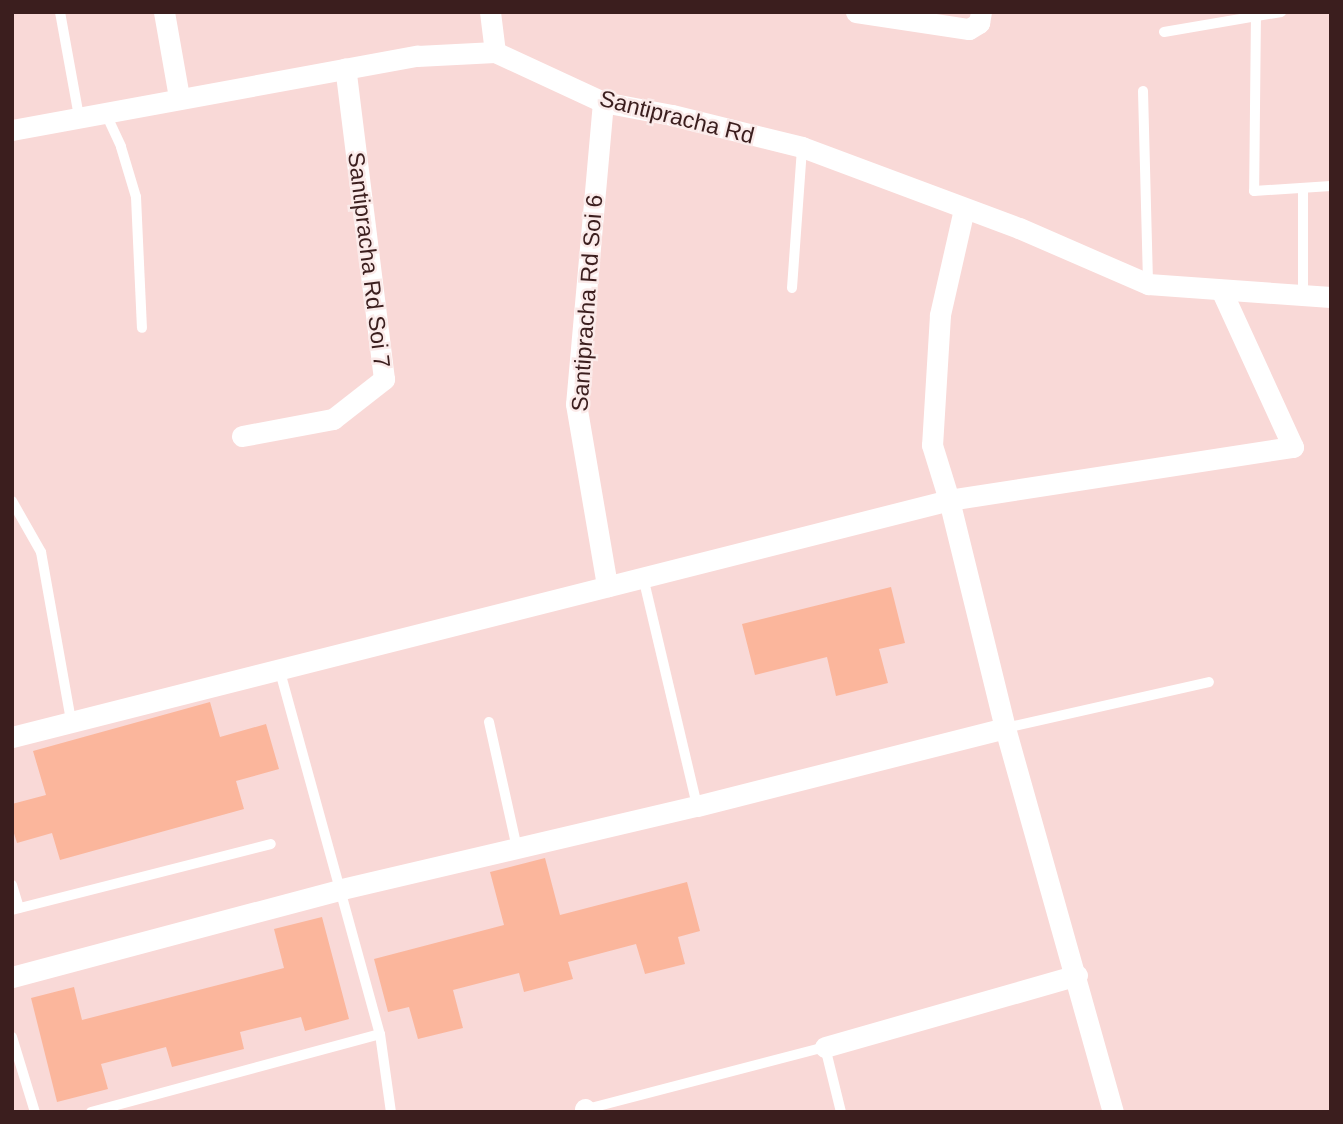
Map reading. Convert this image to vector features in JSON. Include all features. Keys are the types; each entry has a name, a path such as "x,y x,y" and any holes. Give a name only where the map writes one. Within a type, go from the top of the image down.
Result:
{"street":[{"path":"164,12 179,97"},
{"path":"490,12 495,52"},
{"path":"856,12 969,29 979,23 981,12"},
{"name":"Santipracha Rd","path":"12,130 179,97 417,56 495,52 603,102 673,115 803,148 1019,228 1147,284 1331,297"},
{"name":"Santipracha Rd Soi 7","path":"242,436 333,419 384,379 345,68"},
{"name":"Santipracha Rd Soi 6","path":"603,102 576,404 607,586"},
{"path":"964,209 940,315 932,444 949,499 1005,728 1077,975 1113,1112"},
{"path":"12,737 949,499 1293,447 1221,290"},
{"path":"12,977 342,889 697,806 1005,728"},
{"path":"825,1047 1077,975"}],"lane":[{"path":"60,12 79,117"},
{"path":"1164,32 1281,12"},
{"path":"1256,15 1254,191 1331,186"},
{"path":"1143,91 1147,284"},
{"path":"105,112 121,147 136,197 142,328"},
{"path":"792,288 803,148"},
{"path":"1303,188 1303,295"},
{"path":"12,501 41,552 71,720"},
{"path":"643,577 697,806"},
{"path":"279,668 380,1034 391,1112"},
{"path":"1005,728 1209,682"},
{"path":"489,722 517,848"},
{"path":"12,885 16,909 271,845"},
{"path":"91,1112 380,1034"},
{"path":"12,1037 16,1064 35,1112"},
{"path":"583,1111 825,1047 841,1112"}],"building":[{"path":"891,587 905,643 879,649 888,683 836,696 827,657 755,675 742,624"},
{"path":"210,702 220,737 266,724 279,769 236,781 244,809 60,860 52,833 17,843 12,827 12,804 46,795 33,751"},
{"path":"545,858 560,915 687,882 700,931 678,937 685,964 645,974 636,944 568,962 573,979 524,992 519,973 453,990 463,1028 418,1039 409,1007 388,1012 374,959 504,925 490,872"},
{"path":"322,917 349,1019 305,1031 301,1017 240,1032 244,1049 172,1067 166,1047 101,1064 108,1089 57,1102 31,998 74,987 82,1020 284,968 274,929"}]}
